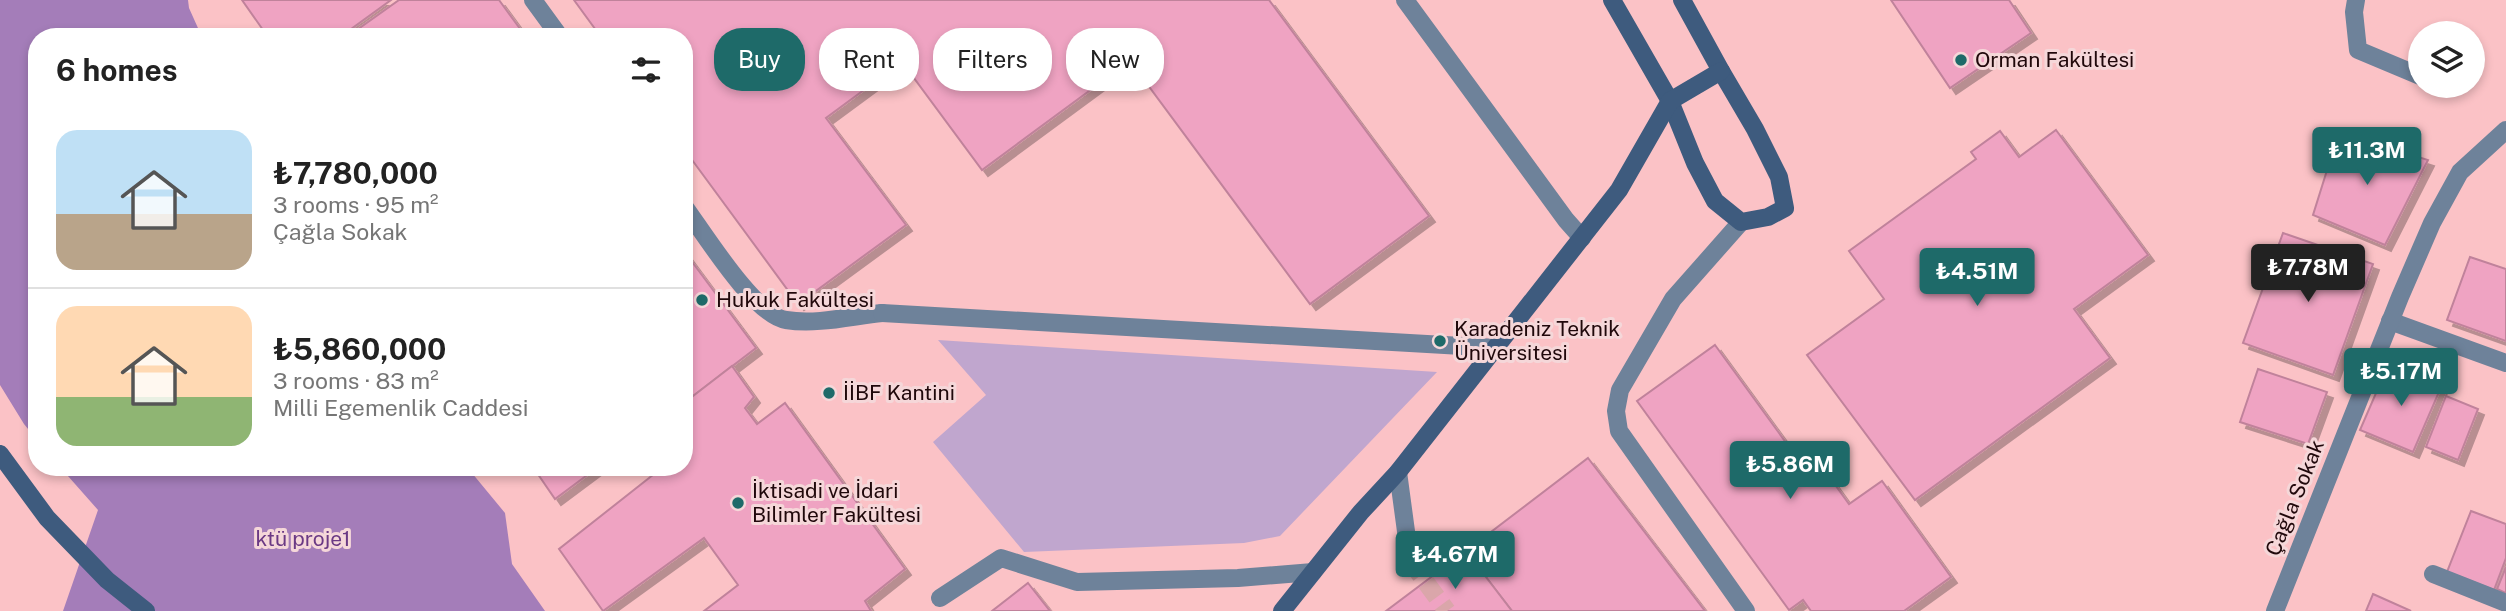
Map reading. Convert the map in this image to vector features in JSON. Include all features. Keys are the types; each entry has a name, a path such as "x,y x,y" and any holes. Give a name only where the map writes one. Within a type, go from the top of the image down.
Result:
{"street":[{"path":"533,0 553,28"},
{"path":"1405,0 1566,220 1582,237"},
{"path":"1612,0 1670,101 1695,163 1715,201 1741,222"},
{"path":"1682,0 1780,177 1785,208 1768,217 1741,222 1673,299 1620,390 1616,411 1619,431 1746,611"},
{"path":"2355,6 2358,50 2408,71"},
{"path":"1282,611 1361,512 1398,472 1619,190 1670,101 1721,71"},
{"name":"Çağla Sokak","path":"2275,611 2390,321 2432,223 2460,172 2506,130"},
{"path":"693,218 753,300 783,320 810,322 883,313 1497,348"},
{"path":"2390,321 2506,363"},
{"path":"0,454 47,518 107,580 146,611"},
{"path":"1398,472 1410,561"},
{"path":"940,598 1001,558 1077,582 1238,578 1313,572"},
{"path":"2433,574 2506,603"}],"shaded area":[{"path":"938,340 1437,372 1280,536 1244,543 1024,552 933,442 986,395"}],"green space":[{"path":"0,0 188,0 198,28 28,28 28,429 0,385"},
{"name":"ktü proje1","path":"68,476 474,476 505,513 512,564 545,611 63,611 98,510"}],"building":[{"path":"242,0 391,0 352,28 262,28"},
{"path":"399,0 499,0 519,28 360,28"},
{"path":"574,0 1269,0 1429,216 1310,304 1152,91 1164,91 1164,28 1066,28 1066,91 1089,91 982,170 919,85 919,28 819,28 819,91 863,91 826,118 906,225 798,304 693,161 693,28 594,28"},
{"name":"Orman Fakültesi","path":"1891,0 2009,0 2031,33 1950,88"},
{"path":"2056,130 2148,255 2074,309 2110,358 1915,500 1807,355 1884,299 1849,251 1976,159 1971,152 2000,131 2019,157"},
{"path":"2339,132 2428,160 2385,245 2313,215"},
{"path":"2283,233 2373,264 2333,375 2243,343"},
{"path":"2470,257 2506,269 2506,341 2447,320"},
{"name":"Hukuk Fakültesi","path":"693,263 756,348 693,396"},
{"path":"1715,345 1803,466 1815,457 1849,504 1882,481 1951,577 1904,611 1811,611 1803,600 1789,610 1637,401"},
{"path":"2389,363 2442,385 2413,452 2360,430"},
{"name":"İktisadi ve İdari Bilimler Fakültesi","path":"732,366 754,397 745,408 757,424 785,403 905,569 865,601 871,611 704,611 738,585 704,538 603,611 559,549 652,476 693,476 693,396"},
{"path":"2258,369 2327,392 2308,444 2240,422"},
{"path":"2446,396 2478,409 2458,460 2426,447"},
{"path":"1588,458 1705,611 1512,611 1466,551"},
{"path":"539,476 586,476 555,499"},
{"path":"2471,511 2506,524 2506,558 2494,590 2447,572"},
{"path":"1466,551 1512,611 1386,611"},
{"path":"2506,567 2506,593 2497,589"},
{"path":"1028,583 1050,611 992,611"},
{"path":"2373,594 2411,611 2366,611"}],"tunnel":[{"path":"1410,561 1447,611"}],"place":[{"name":"Orman Fakültesi","path":"1961,60"},
{"name":"Hukuk Fakültesi","path":"702,300"},
{"name":"Karadeniz Teknik Üniversitesi","path":"1440,341"},
{"name":"İİBF Kantini","path":"829,393"},
{"name":"İktisadi ve İdari Bilimler Fakültesi","path":"738,503"}]}
